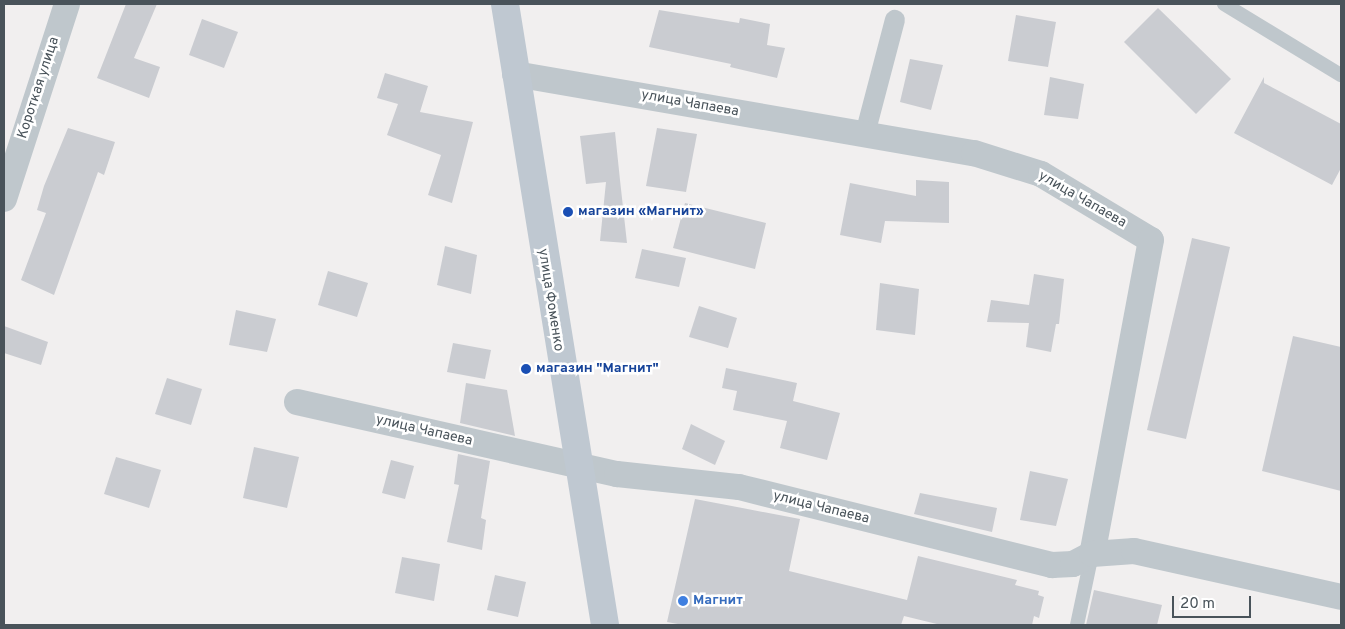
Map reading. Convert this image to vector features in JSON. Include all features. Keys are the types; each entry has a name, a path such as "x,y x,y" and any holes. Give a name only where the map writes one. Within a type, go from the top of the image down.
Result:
{"main road":[{"name":"улица Фоменко","path":"505,4 577,466 604,625"}],"street":[{"name":"Короткая улица","path":"4,199 8,172 67,4"},
{"path":"865,134 894,20"},
{"name":"улица Чапаева","path":"515,74 974,153 1041,174 1151,240 1092,554"},
{"name":"улица Чапаева","path":"297,402 616,474 739,488 1052,565 1073,564 1092,554 1134,551 1341,596"}],"lane":[{"path":"1224,4 1341,75"},
{"path":"1077,625 1092,554"}],"building":[{"path":"126,4 157,4 134,58 160,67 149,98 97,78"},
{"path":"1158,8 1231,79 1196,114 1124,42"},
{"path":"659,10 739,23 740,18 770,24 767,45 785,48 777,78 730,67 731,64 649,47"},
{"path":"1016,15 1056,22 1048,67 1008,61"},
{"path":"202,19 238,32 224,68 189,55"},
{"path":"910,59 943,65 931,110 900,102"},
{"path":"385,73 428,86 420,112 473,122 452,203 428,195 441,155 387,135 398,104 377,98"},
{"path":"1050,77 1084,84 1078,119 1044,115"},
{"path":"1264,77 1264,83 1341,124 1341,168 1332,185 1234,133"},
{"path":"68,128 115,142 104,175 98,172 54,295 21,280 46,213 37,210 44,186"},
{"path":"657,128 697,134 686,192 646,186"},
{"path":"615,132 627,243 600,241 606,182 586,184 580,136"},
{"path":"916,180 949,182 949,223 885,221 881,243 840,235 850,183 916,196"},
{"path":"685,203 766,223 755,269 673,248"},
{"path":"1192,238 1230,247 1186,439 1147,430"},
{"path":"445,246 477,255 471,294 437,285"},
{"path":"642,249 686,258 679,287 635,278"},
{"path":"328,271 368,283 357,317 318,305"},
{"path":"1034,274 1064,279 1059,324 1056,324 1051,352 1026,347 1029,323 987,322 991,300 1029,305"},
{"path":"880,283 919,289 915,335 876,330"},
{"path":"699,306 737,318 728,348 689,337"},
{"path":"236,310 276,319 267,352 229,345"},
{"path":"4,326 48,342 41,365 4,353"},
{"path":"1293,336 1341,347 1341,491 1262,471"},
{"path":"453,343 491,350 485,379 447,372"},
{"path":"726,368 797,383 793,401 840,413 827,460 780,448 787,421 733,410 737,391 722,388"},
{"path":"167,378 202,389 191,425 155,414"},
{"path":"466,383 507,390 515,436 460,423"},
{"path":"691,424 725,441 715,465 682,449"},
{"path":"254,447 299,457 287,508 243,498"},
{"path":"458,454 490,461 481,518 486,520 482,550 447,542 459,485 454,484"},
{"path":"116,457 161,470 149,508 104,494"},
{"path":"391,460 414,466 405,499 382,493"},
{"path":"1030,471 1068,479 1056,526 1020,520"},
{"path":"920,493 997,508 992,532 914,514"},
{"path":"695,499 800,519 789,571 907,600 918,556 1017,580 1015,585 1039,591 1038,595 1044,597 1039,618 1034,616 1032,625 941,625 904,616 901,625 683,625 667,622"},
{"path":"402,557 440,564 434,601 395,593"},
{"path":"495,575 526,582 518,617 487,610"},
{"path":"1094,590 1162,605 1157,625 1086,625"}],"place":[{"name":"магазин «Магнит»","path":"568,212"},
{"name":"магазин \"Магнит\"","path":"526,369"},
{"name":"Магнит","path":"683,601"}]}
